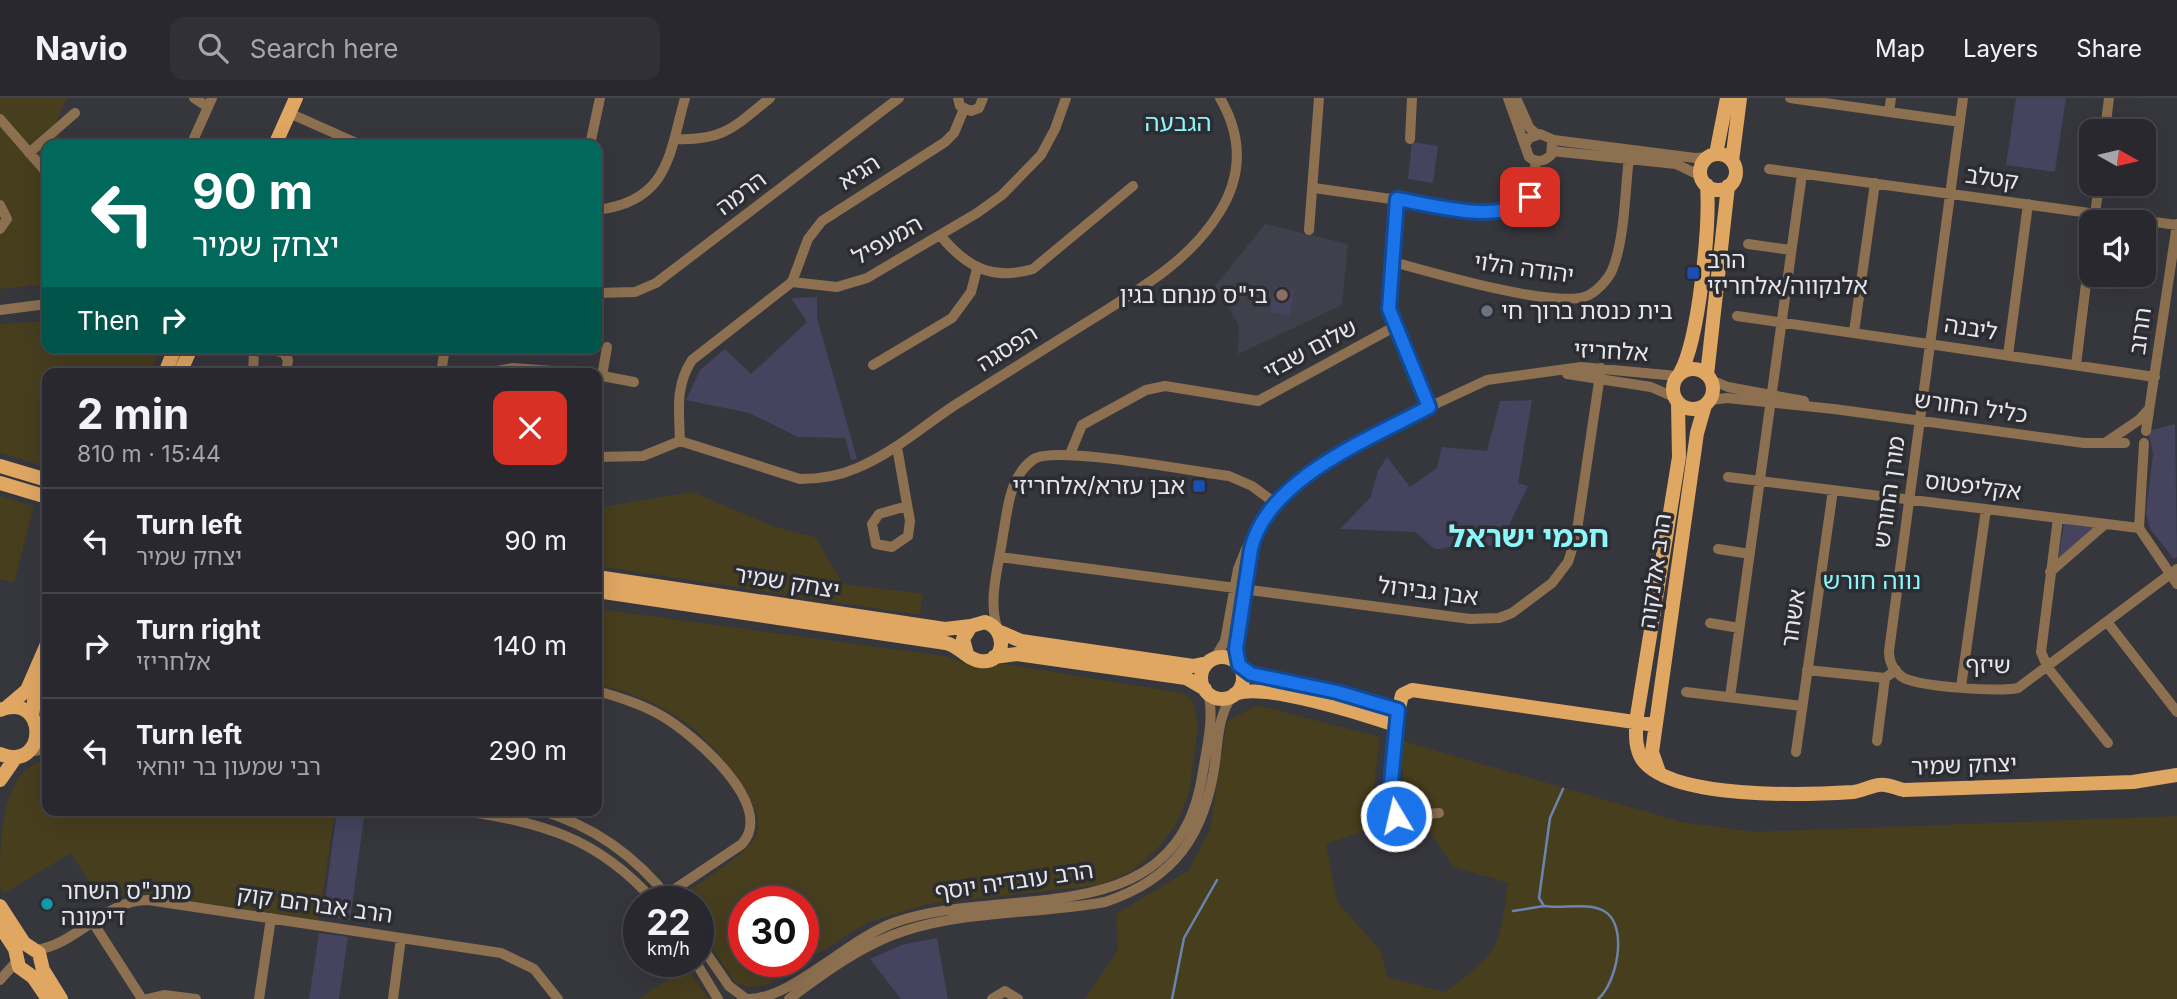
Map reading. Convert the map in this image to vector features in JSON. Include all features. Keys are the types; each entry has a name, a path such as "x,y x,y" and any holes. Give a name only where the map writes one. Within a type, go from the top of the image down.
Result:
{"main road":[{"path":"285,140 296,98"},
{"path":"278,140 303,98"},
{"path":"1727,98 1712,155 1702,163 1706,227 1693,335 1673,386 1676,400 1689,409 1707,402 1713,389 1709,377 1717,260 1728,186 1735,174 1732,161 1740,98"},
{"path":"1712,155 1732,161"},
{"path":"1704,181 1715,189 1728,186"},
{"path":"1679,375 1694,369 1709,377"},
{"name":"הרב אלנקוה","path":"1636,722 1679,457 1676,400"},
{"name":"הרב אלנקוה","path":"1656,725 1697,433 1707,402"},
{"path":"0,466 42,479"},
{"path":"0,483 42,496"},
{"name":"יצחק שמיר","path":"602,578 946,629 973,625"},
{"name":"יצחק שמיר","path":"602,592 946,643 967,654"},
{"path":"988,623 1015,640 1047,645 1193,666 1228,658 1254,675 1337,692 1396,717 1260,692 1219,698 1195,681 1174,676 1015,653 980,661 967,654 963,639 973,625 988,623"},
{"path":"994,657 1001,648 999,631"},
{"path":"4,709 27,690 42,656"},
{"path":"1206,691 1202,675 1211,661"},
{"path":"1233,695 1243,681 1239,667"},
{"path":"0,780 36,740 34,701 42,682"},
{"path":"1396,717 1402,695 1412,690 1656,725 1652,752 1654,764 1670,781"},
{"path":"1605,718 1627,709 1640,694"},
{"path":"4,709 20,708 33,719"},
{"name":"יצחק שמיר","path":"1636,722 1637,746 1641,758 1657,774 1670,781 1733,791 1852,792 1879,785 1905,790 2133,782 2177,775"},
{"path":"0,754 22,755"},
{"path":"0,906 22,940 37,955 61,999"},
{"path":"0,926 14,947 22,966 48,999"},
{"path":"22,966 24,950 37,955"},
{"path":"22,966 35,971 37,955"}],"street":[{"path":"193,140 210,103 194,98"},
{"path":"591,140 600,98"},
{"path":"602,209 617,207 653,186 669,163 685,98"},
{"path":"675,139 709,139 722,135 770,98"},
{"name":"הרמה","path":"602,293 635,292 656,284 900,98"},
{"path":"958,98 964,109 975,110 983,98"},
{"name":"המעפיל","path":"792,282 814,287 850,284 867,278 1002,195 1041,155 1055,129 1066,98"},
{"name":"הפסגה","path":"680,441 800,479 819,479 858,468 897,447 950,409 1152,281 1194,247 1219,214 1233,186 1237,150 1234,121 1220,98"},
{"path":"1309,230 1319,98"},
{"path":"1410,139 1412,98"},
{"path":"1508,98 1529,157 1536,161 1544,160 1552,151"},
{"path":"1516,98 1528,127 1536,134 1549,139 1695,158 1712,155"},
{"path":"1790,98 1960,122"},
{"path":"1889,112 1891,98"},
{"name":"מורן החורש","path":"1896,670 1889,651 1963,98"},
{"path":"2106,119 2109,98"},
{"name":"הגיא","path":"792,282 808,239 822,221 945,142 954,132 964,109"},
{"path":"44,140 75,113"},
{"path":"293,115 350,140"},
{"path":"0,119 42,167"},
{"path":"1525,145 1529,138 1536,134"},
{"path":"1549,139 1552,151"},
{"path":"29,153 42,142"},
{"path":"1552,151 1676,164 1704,181"},
{"name":"יהודה הלוי","path":"1390,261 1473,284 1554,297 1584,297 1602,285 1613,269 1629,157"},
{"path":"1314,188 1489,213 1509,211 1522,206 1530,197 1536,161"},
{"name":"קטלב","path":"1769,169 2028,204 2079,215"},
{"path":"1730,697 1802,174"},
{"path":"1854,332 1875,183"},
{"path":"940,235 953,252 977,269 1000,275 1033,269 1133,186"},
{"path":"1397,199 1390,261 1389,309 1394,327 1429,407"},
{"path":"2008,355 2028,204"},
{"path":"0,205 7,219 0,229"},
{"name":"קטלב","path":"2156,222 2177,224"},
{"name":"חרוב","path":"2135,439 2150,402 2155,377 2177,224"},
{"path":"1748,244 1791,250"},
{"path":"873,365 953,318 967,299 977,269"},
{"path":"602,457 643,456 680,441 679,389 683,374 692,360 792,282"},
{"path":"2076,365 2086,287"},
{"path":"0,310 42,305"},
{"path":"32,307 42,309"},
{"name":"ליבנה","path":"1737,316 2155,377"},
{"name":"שלום שבזי","path":"1070,454 1082,425 1146,390 1165,386 1258,401 1394,327"},
{"path":"601,368 607,347"},
{"name":"אלחריזי","path":"1239,667 1236,649 1241,558 1275,503 1320,466 1429,407 1487,380 1543,372 1679,375"},
{"name":"אלחריזי","path":"1600,373 1651,387 1676,400"},
{"name":"אבן גבירול","path":"1000,557 1469,619 1499,618 1525,605 1561,573 1574,550 1600,373"},
{"path":"602,377 634,382"},
{"name":"כליל החורש","path":"1709,377 1728,387 1771,399 1834,409 2084,443 2135,439"},
{"name":"כליל החורש","path":"1707,402 1731,398 1771,399"},
{"name":"חרוב","path":"2135,439 2134,423 2143,415 2150,402"},
{"path":"2135,439 2143,466 2138,528 2175,576"},
{"path":"897,447 907,506"},
{"path":"999,631 994,610 1009,497 1019,475 1037,457 1070,454 1229,476 1252,486 1275,503"},
{"name":"אקליפטוס","path":"1728,477 2138,528"},
{"name":"אשחר","path":"1796,752 1833,490"},
{"path":"1961,687 1986,509"},
{"path":"2058,518 2041,647 2048,668 2108,743"},
{"path":"2050,572 2105,524"},
{"path":"1718,549 1750,554"},
{"name":"שיזף","path":"1896,670 1909,680 2006,691 2018,688 2175,576"},
{"path":"973,625 986,615 996,585"},
{"name":"אלחריזי","path":"1211,661 1225,641 1239,588"},
{"path":"2108,623 2177,712"},
{"path":"1710,624 1740,628"},
{"path":"1807,670 1885,678 1896,670"},
{"path":"1877,741 1885,678"},
{"name":"הרב עובדיה יוסף","path":"745,999 778,993 863,937 901,920 945,911 1103,891 1151,868 1176,843 1193,811 1210,714 1206,691"},
{"path":"1686,692 1802,706"},
{"path":"602,693 641,706 694,738 722,767 749,812 749,832 742,844 682,886"},
{"name":"הרב עובדיה יוסף","path":"789,999 868,947 904,931 938,923 1105,902 1142,887 1158,876 1185,849 1203,816 1211,786 1221,719 1233,695"},
{"path":"1396,717 1391,782 1396,816 1438,813"},
{"path":"33,719 42,728"},
{"path":"22,755 42,750"},
{"path":"512,816 579,839 644,886"},
{"path":"556,816 601,837 634,861 652,886"},
{"name":"הרב אברהם קוק","path":"37,955 121,905 143,900 516,958 539,974 558,999"},
{"path":"259,999 271,918"},
{"path":"92,921 142,999"},
{"path":"393,999 401,938"},
{"path":"714,965 729,986 745,999"},
{"path":"2,978 22,966"},
{"path":"705,977 718,999"},
{"path":"992,999 1004,991 1018,999"},
{"path":"147,999 164,995 196,999"}],"shaded area":[{"path":"2016,98 2066,98 2055,172 2006,165"},
{"path":"1412,142 1438,146 1433,183 1408,179"},
{"name":"בי\"ס מנחם בגין","path":"1265,224 1348,244 1342,305 1238,354 1239,325 1215,286"},
{"path":"1275,287 1294,290 1290,315 1270,312"},
{"path":"817,297 817,318 857,459 851,460 845,438 798,437 749,413 686,400 700,370 725,349 751,374 807,322 791,298"},
{"path":"1532,400 1518,483 1528,486 1499,546 1464,544 1435,549 1416,532 1340,529 1370,498 1378,471 1387,457 1410,487 1437,468 1442,447 1487,451 1500,401"},
{"path":"2175,424 2177,557 2174,559 2150,529 2146,513 2153,454 2148,431"},
{"path":"2064,523 2108,529 2056,574"},
{"path":"336,816 364,816 350,920 323,916"},
{"path":"319,933 348,937 339,999 309,999"},
{"path":"937,938 948,999 901,999 870,959 901,945"}],"sand":[{"path":"0,98 67,98 56,122 61,140 42,140 42,285 0,289"},
{"path":"42,321 42,354 158,354 152,368 42,368 42,466 0,453 0,324"},
{"path":"692,492 775,527 815,537 843,584 923,594 920,615 602,567 602,507"},
{"path":"0,496 34,506 14,583 0,579"},
{"path":"602,610 944,656 970,665 1006,664 1182,693 1193,701 1198,726 1189,792 1177,823 1157,849 1132,871 1100,885 927,904 867,923 819,953 819,886 728,886 728,972 714,951 714,886 696,886 734,859 753,841 757,834 757,815 741,785 713,747 680,719 642,698 602,685"},
{"path":"1257,705 1380,737 1372,801 1376,827 1326,844 1337,902 1381,951 1387,977 1445,992 1463,979 1487,958 1494,947 1499,936 1508,883 1454,867 1426,827 1408,822 1399,740 1682,822 1754,832 2177,816 2177,999 1085,999 1118,950 1116,914 1189,870 1210,829 1227,721"},
{"path":"42,761 42,816 334,816 319,920 144,894 126,895 102,902 71,853 3,894 0,885 1,847 6,809 11,792 31,766"},
{"path":"671,977 693,977 709,999 639,999"},
{"path":"731,977 780,977 767,985 749,987 735,983"}],"waterway":[{"path":"1563,789 1550,818 1539,898 1544,906 1598,908 1612,918 1616,928 1618,954 1610,980 1598,999"},
{"path":"1172,999 1184,938 1217,880"},
{"path":"1513,911 1544,906"}],"place":[{"name":"הרב אלנקווה/אלחריזי","path":"1693,273"},
{"name":"בי\"ס מנחם בגין","path":"1282,295"},
{"name":"בית כנסת ברוך חי","path":"1487,311"},
{"name":"אבן עזרא/אלחריזי","path":"1199,486"},
{"name":"מתנ\"ס השחר דימונה","path":"47,904"}],"district":[{"name":"הגבעה","path":"1178,123"},
{"name":"חכמי ישראל","path":"1529,537"},
{"name":"נווה חורש","path":"1872,581"}],"route":[{"path":"1396,816 1391,782 1391,750 1398,710 1337,692 1251,674 1243,671 1239,665 1236,649 1251,549 1254,537 1275,503 1320,466 1429,407 1394,327 1389,309 1389,276 1397,199 1489,213 1509,211 1522,206 1530,197"}]}
